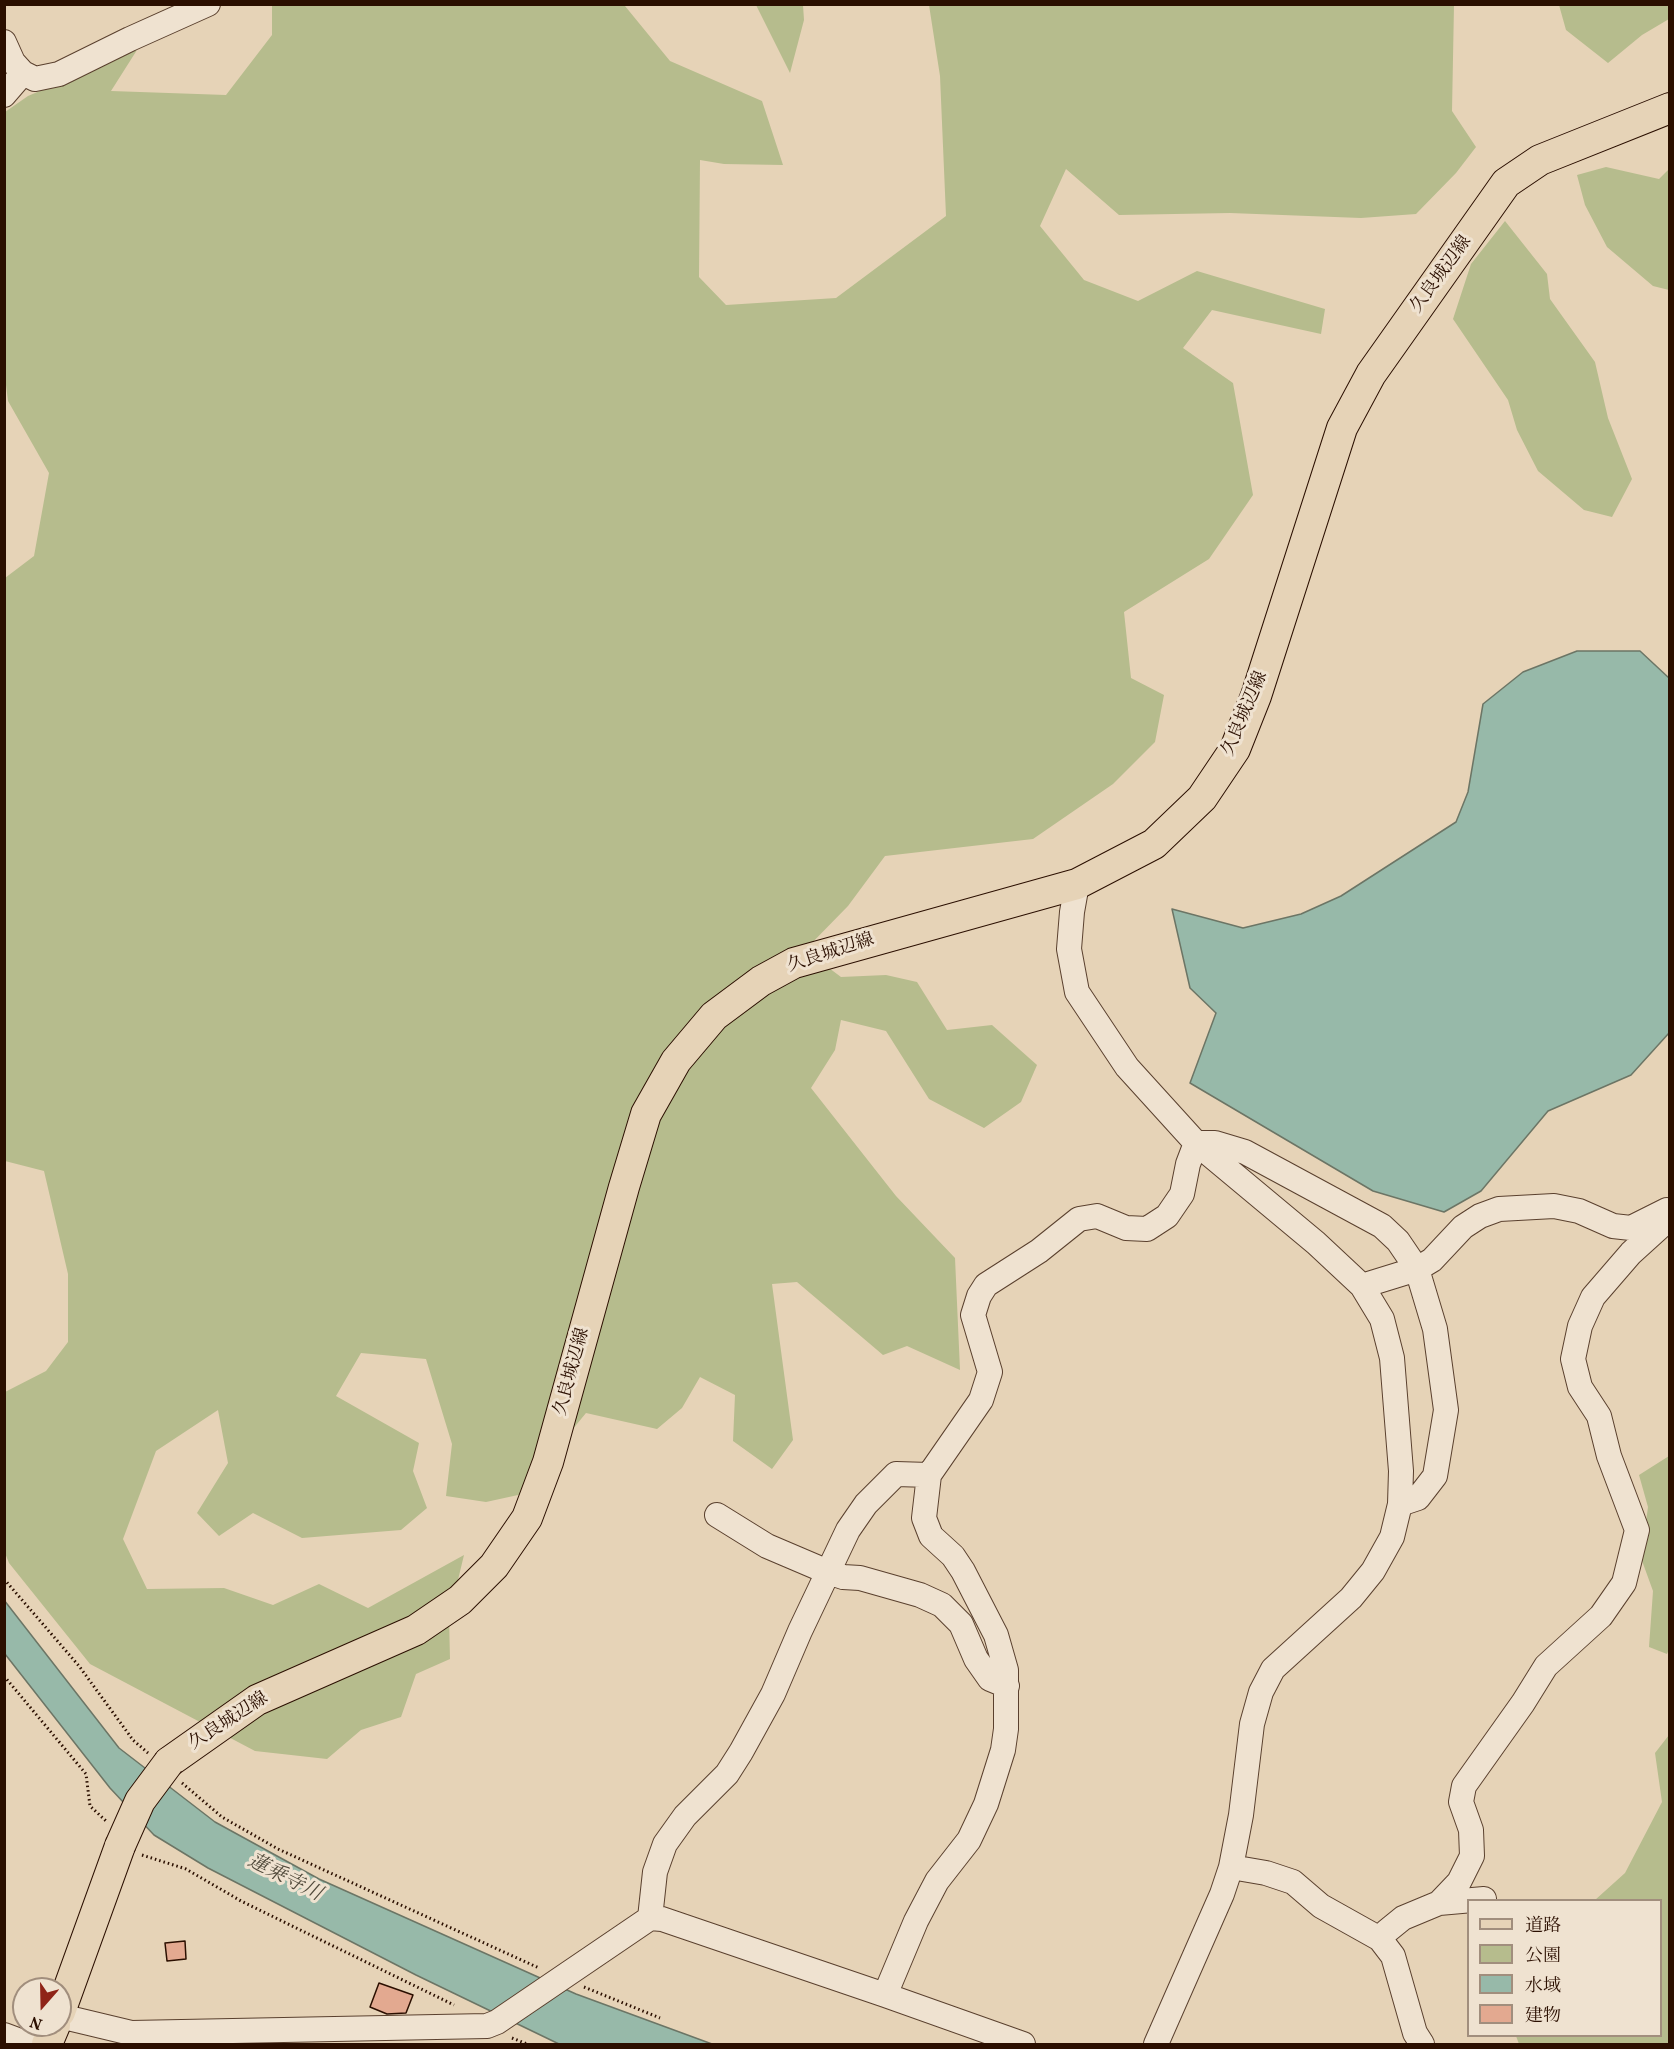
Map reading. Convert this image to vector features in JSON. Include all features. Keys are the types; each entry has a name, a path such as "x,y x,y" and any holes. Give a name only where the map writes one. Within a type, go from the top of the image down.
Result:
{"main road":[{"name":"久良城辺線","path":"72,1981 140,1801 166,1765 257,1700 416,1630 460,1600 494,1566 527,1518 549,1462 646,1114 676,1061 714,1016 761,981 794,963 1077,884 1154,844 1202,798 1235,749 1256,696 1342,428 1371,374 1506,183 1540,160 1670,108"}],"street":[{"path":"4,42 13,62 23,73 35,79 59,74 208,4"},
{"path":"4,95 23,73"},
{"path":"1077,884 1069,948 1077,992 1127,1067 1196,1143 1316,1243 1362,1286 1382,1318 1392,1358 1401,1471 1400,1504 1392,1537 1373,1571 1351,1598 1273,1669 1261,1692 1252,1724 1241,1815 1231,1867 1222,1894 1156,2044"},
{"path":"1196,1143 1215,1143 1245,1152 1382,1226 1398,1240 1417,1269 1435,1329 1446,1410 1435,1476 1418,1498 1400,1504"},
{"path":"885,1995 937,1881 969,1840 986,1804 1003,1750 1006,1729 1006,1670 996,1635 963,1571 953,1556 931,1536 924,1518 929,1475 981,1400 990,1372 973,1315 979,1296 986,1285 1039,1251 1080,1219 1097,1216 1126,1228 1147,1230 1167,1216 1182,1194 1188,1164 1196,1143"},
{"path":"1362,1286 1417,1269 1432,1260 1463,1227 1480,1216 1499,1209 1554,1206 1579,1211 1612,1226 1631,1228 1670,1209"},
{"path":"1439,1903 1459,1882 1472,1856 1471,1830 1461,1802 1464,1786 1523,1703 1546,1666 1601,1616 1624,1583 1637,1530 1609,1456 1599,1416 1580,1387 1573,1359 1580,1326 1593,1298 1631,1253 1664,1224 1670,1222"},
{"path":"650,1918 656,1872 665,1845 685,1816 727,1774 741,1752 772,1694 848,1530 866,1504 896,1474 929,1475"},
{"path":"717,1515 767,1546 828,1572 843,1577 860,1578 920,1595 942,1605 961,1624 976,1659 990,1679 1007,1686"},
{"path":"1231,1867 1266,1873 1293,1882 1321,1906 1380,1939 1393,1956 1415,2033 1422,2044"},
{"path":"1380,1939 1403,1917 1439,1903 1467,1901"},
{"path":"72,2017 131,2033 492,2024 650,1918 662,1919 1023,2044"},
{"path":"4,2036 28,2044"}],"path":[{"path":"4,1579 79,1666 133,1740 166,1765 222,1817 278,1849 558,1980 660,2018"},
{"path":"4,1676 86,1774 90,1806 123,1841 143,1856 186,1869 241,1901 492,2024 526,2044"}],"green space":[{"path":"272,5 626,5 670,61 762,101 783,165 724,164 700,160 699,277 726,305 836,298 946,216 940,76 929,5 1454,5 1452,111 1476,147 1456,173 1416,214 1361,218 1230,213 1119,215 1066,169 1040,226 1084,280 1138,301 1197,271 1325,309 1321,334 1212,310 1183,348 1233,383 1253,495 1209,559 1124,612 1131,678 1164,695 1155,742 1113,784 1033,839 885,856 848,906 805,950 841,977 886,975 917,982 947,1030 992,1025 1037,1065 1021,1102 984,1128 929,1099 886,1031 841,1020 835,1050 811,1088 896,1196 955,1258 960,1370 907,1346 883,1355 797,1282 772,1284 793,1440 772,1469 733,1441 735,1395 700,1377 682,1408 657,1429 586,1413 563,1441 550,1488 486,1502 446,1496 452,1444 426,1359 361,1353 336,1396 419,1443 413,1471 427,1508 401,1530 302,1538 253,1513 219,1536 197,1513 228,1463 218,1410 156,1451 123,1539 147,1589 224,1588 273,1605 319,1584 368,1608 464,1555 449,1617 450,1659 416,1674 401,1717 361,1730 327,1759 255,1751 90,1664 9,1563 5,1553 5,1392 46,1371 68,1342 68,1274 44,1171 5,1161 5,578 34,556 49,473 8,401 5,377 5,112 28,96 137,50 111,91 226,95 272,35"},
{"path":"756,5 803,5 804,20 790,73"},
{"path":"1559,5 1669,5 1669,19 1642,35 1608,63 1566,30"},
{"path":"1606,167 1659,179 1669,169 1669,290 1653,286 1607,247 1585,205 1577,175"},
{"path":"1505,221 1547,274 1550,299 1595,362 1608,418 1632,479 1612,517 1584,510 1538,471 1517,430 1508,400 1453,319 1471,264"},
{"path":"1669,1456 1670,1647 1667,1654 1649,1647 1653,1591 1641,1558 1648,1507 1639,1475"},
{"path":"1669,1735 1669,2044 1519,2044 1516,2037 1662,2037 1662,1899 1596,1899 1625,1873 1662,1802 1655,1753"}],"water":[{"path":"1577,651 1640,651 1669,678 1669,1033 1631,1075 1548,1111 1481,1191 1444,1212 1373,1191 1190,1083 1216,1013 1190,988 1172,909 1243,928 1301,914 1341,896 1456,822 1468,792 1483,704 1523,672"},
{"name":"蓮乗寺川","path":"4,1600 119,1748 215,1822 319,1879 576,1994 712,2044 559,2044 416,1975 208,1868 154,1835 110,1788 5,1654"}],"building":[{"path":"185,1941 186,1959 167,1961 165,1943"},
{"path":"379,1983 413,1995 406,2013 387,2014 370,2007"}]}
